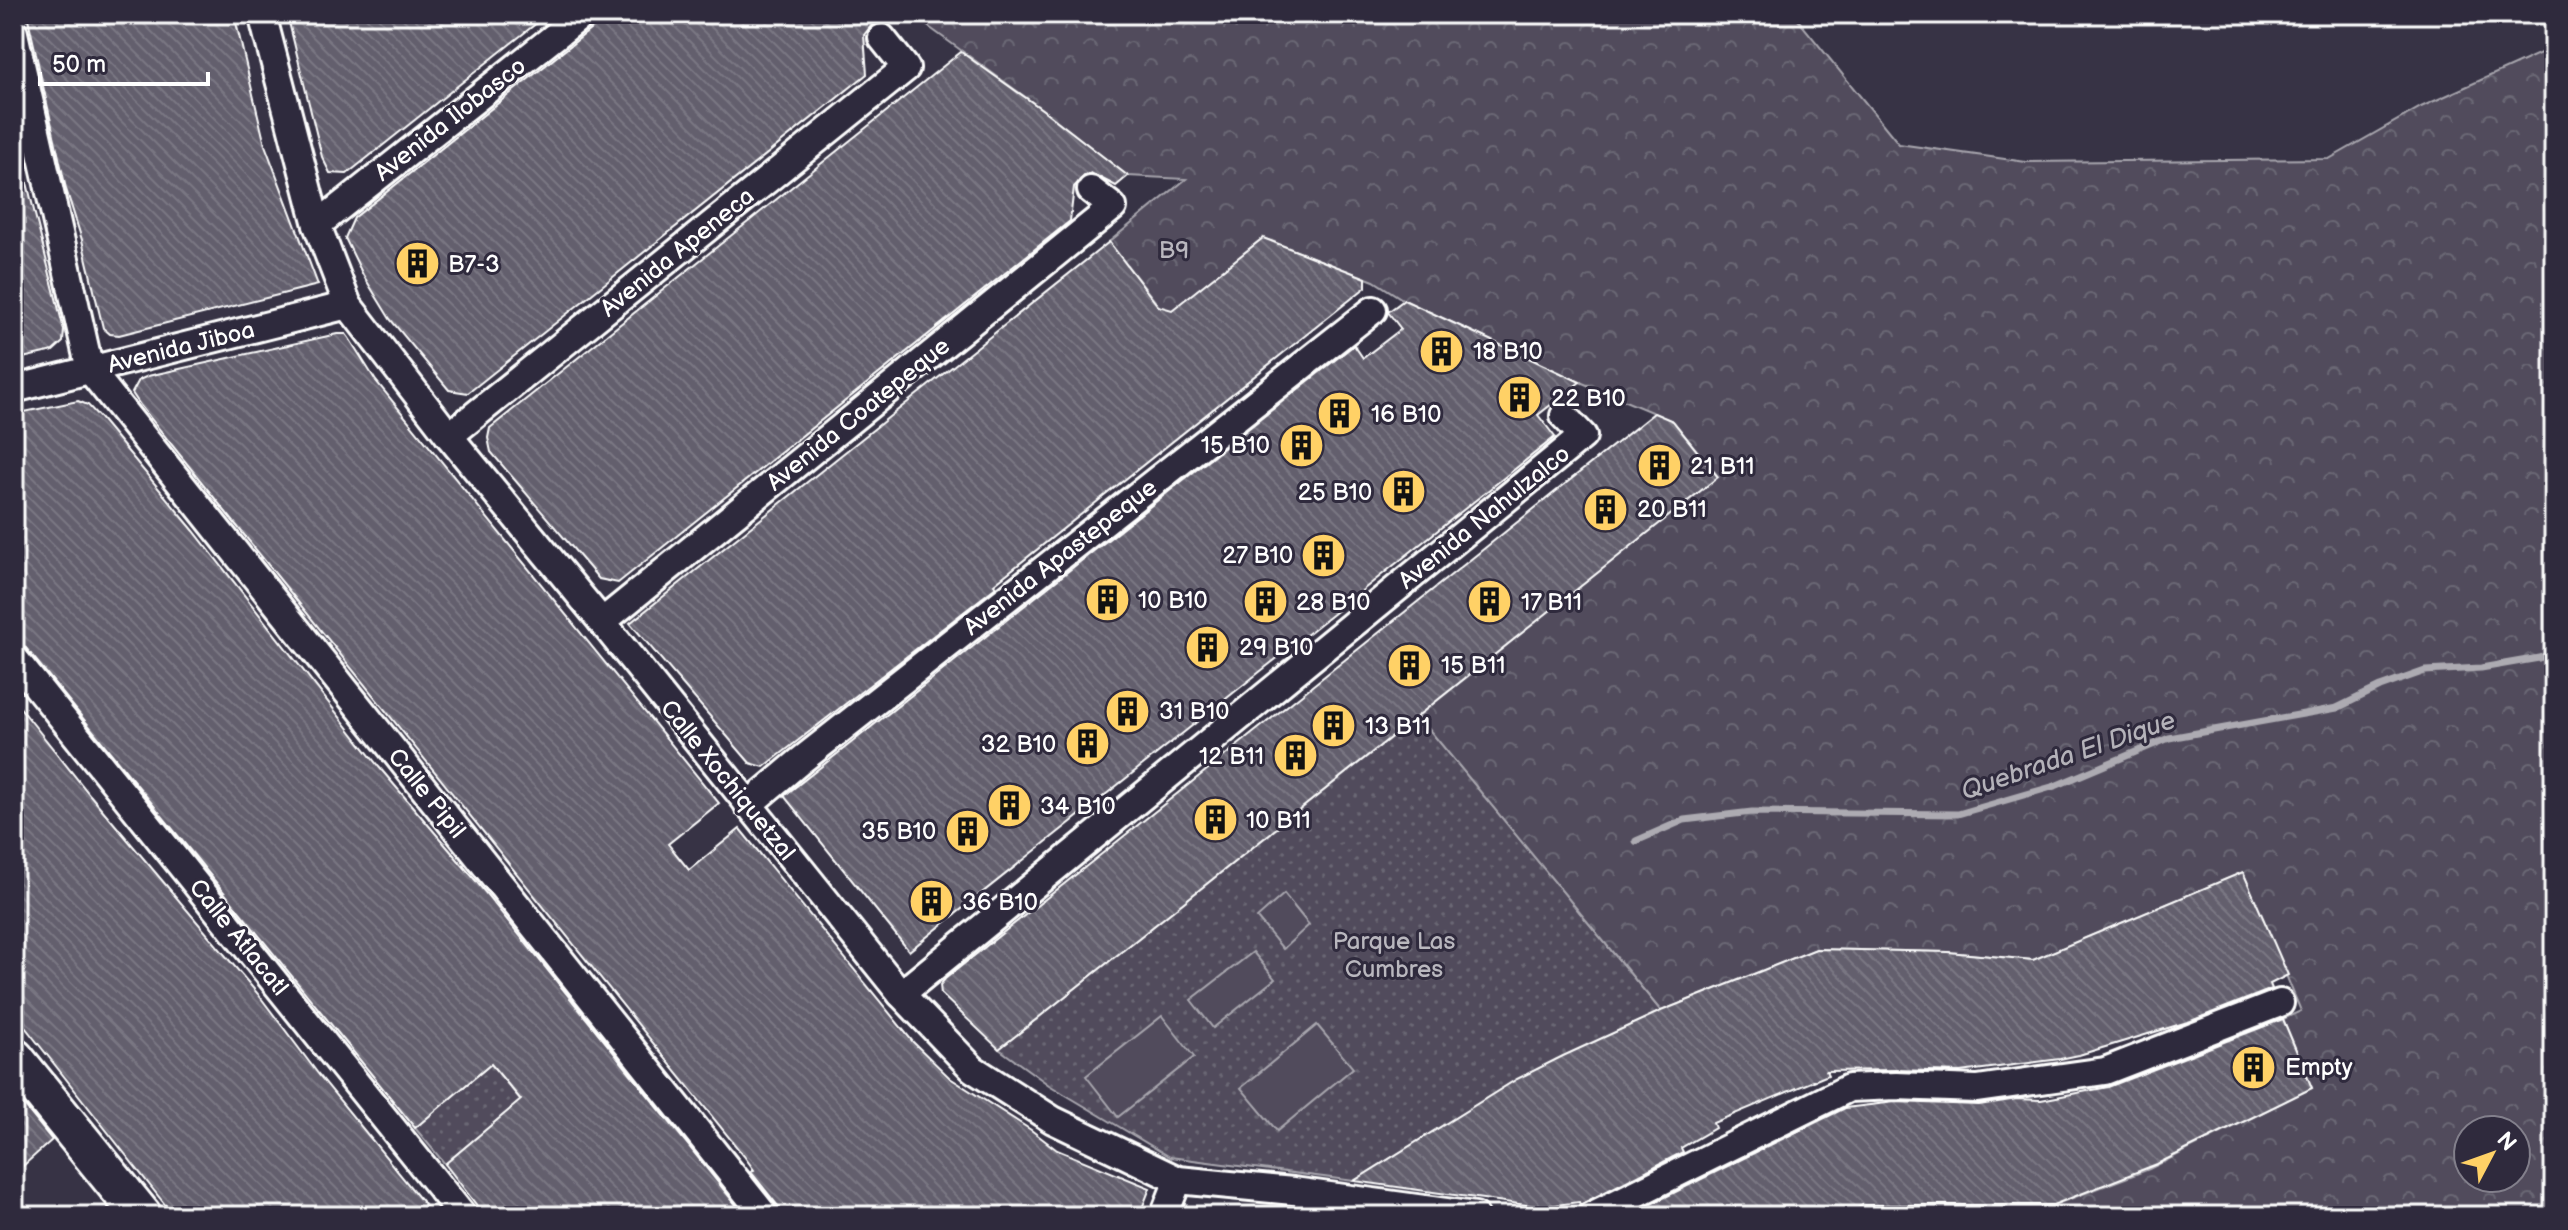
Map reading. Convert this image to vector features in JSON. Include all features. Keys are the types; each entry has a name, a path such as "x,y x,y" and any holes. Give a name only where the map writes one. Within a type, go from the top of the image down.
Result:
{"main road":[{"path":"14,1058 142,1216"}],"street":[{"name":"Calle Xochiquetzal","path":"262,14 317,225 348,305 449,436 901,994 973,1069 1053,1120 1178,1180 1293,1191 1475,1216"},
{"name":"Avenida Ilobasco","path":"317,225 583,14"},
{"path":"14,33 90,370"},
{"name":"Avenida Apeneca","path":"449,436 906,68 882,38"},
{"name":"Avenida Coatepeque","path":"602,622 1113,207 1091,190"},
{"name":"Avenida Jiboa","path":"14,389 348,305"},
{"name":"Avenida Apastepeque","path":"748,805 1373,310"},
{"name":"Calle Pipil","path":"90,370 765,1216"},
{"name":"Avenida Nahulzalco","path":"901,994 1583,436 1564,416"},
{"name":"Calle Atlacatl","path":"14,658 463,1216"},
{"path":"1591,1216 1849,1088 1977,1089 2105,1071 2280,1003"},
{"path":"1164,1216 1178,1180"}],"green space":[{"name":"B9","path":"911,14 1790,14 1795,16 1899,144 2026,162 2329,159 2421,107 2554,47 2554,1216 1842,1216 1863,1205 2054,1205 2149,1169 2312,1088 2283,1019 2301,1011 2243,872 2033,960 1948,952 1816,949 1661,1011 1418,716 1718,476 1673,421 1580,382 1404,300 1374,281 1263,238 1166,315 1109,242 1186,179 1128,176"},
{"name":"Parque Las Cumbres","path":"1418,716 1661,1011 1517,1079 1354,1181 1170,1157 1049,1085 999,1049"},
{"path":"1284,894 1309,925 1283,949 1257,918"},
{"path":"1253,952 1275,979 1213,1028 1191,1000"},
{"path":"1162,1016 1194,1057 1118,1117 1086,1076"},
{"path":"1317,1025 1353,1068 1277,1131 1241,1088"},
{"path":"491,1064 521,1100 445,1164 415,1128"}],"building":[{"path":"27,14 234,14 265,145 318,285 119,335 110,334 103,328 66,189"},
{"path":"287,14 548,14 347,174 330,173 322,157"},
{"path":"610,14 891,14 871,26 864,35 867,74 468,393 449,390 390,319 345,238 354,218"},
{"path":"961,52 1128,176 1116,186 1091,173 1084,176 1074,187 1070,221 618,583 599,579 491,452 488,438 490,428"},
{"path":"14,151 19,151 64,330 63,342 53,351 14,360"},
{"path":"1263,238 1366,278 1366,287 994,584 996,587 764,767 750,763 630,623 1109,242 1158,306 1172,310"},
{"path":"1404,300 1580,382 1538,415 1555,437 909,951 784,796 1354,345 1363,358 1401,329 1388,312"},
{"path":"346,334 376,381 719,803 668,844 689,870 740,829 913,1042 950,1078 1057,1150 1150,1188 1139,1216 781,1216 778,1206 751,1172 754,1170 744,1156 132,393 139,380 148,376"},
{"path":"78,401 88,405 100,418 194,531 379,767 476,881 745,1216 485,1216 445,1164 521,1100 491,1064 415,1128 26,648 14,642 14,414"},
{"path":"1654,413 1673,421 1718,477 999,1049 941,994 940,985 945,979"},
{"path":"14,700 258,994 319,1075 434,1216 174,1216 14,1013"},
{"path":"2243,872 2288,975 2270,984 2272,989 2191,1021 2060,1059 1960,1072 1826,1071 1828,1075 1713,1123 1715,1128 1681,1148 1683,1152 1580,1205 1579,1202 1540,1207 1354,1181 1517,1079 1661,1011 1816,949 1948,952 2033,960"},
{"path":"2283,1019 2312,1088 2157,1164 2053,1205 1863,1205 1842,1216 1627,1216 1845,1108 1895,1102 1979,1105 2017,1099 2041,1100 2108,1087"},
{"path":"14,1093 52,1140 14,1174"}],"waterway":[{"name":"Quebrada El Dique","path":"1636,841 1684,820 1752,812 1958,814 2055,786 2169,738 2337,708 2380,687 2425,671 2481,668 2554,653"}],"place":[{"name":"B7-3","path":"417,264"},
{"name":"18 B10","path":"1442,351"},
{"name":"22 B10","path":"1520,398"},
{"name":"16 B10","path":"1340,414"},
{"name":"15 B10","path":"1301,445"},
{"name":"21 B11","path":"1659,466"},
{"name":"25 B10","path":"1403,492"},
{"name":"20 B11","path":"1606,509"},
{"name":"27 B10","path":"1324,555"},
{"name":"10 B10","path":"1107,600"},
{"name":"28 B10","path":"1265,602"},
{"name":"17 B11","path":"1490,602"},
{"name":"29 B10","path":"1208,647"},
{"name":"15 B11","path":"1410,665"},
{"name":"31 B10","path":"1128,711"},
{"name":"13 B11","path":"1334,726"},
{"name":"32 B10","path":"1087,744"},
{"name":"12 B11","path":"1295,756"},
{"name":"34 B10","path":"1009,806"},
{"name":"10 B11","path":"1215,820"},
{"name":"35 B10","path":"967,831"},
{"name":"36 B10","path":"931,902"},
{"name":"Empty","path":"2254,1067"}]}
